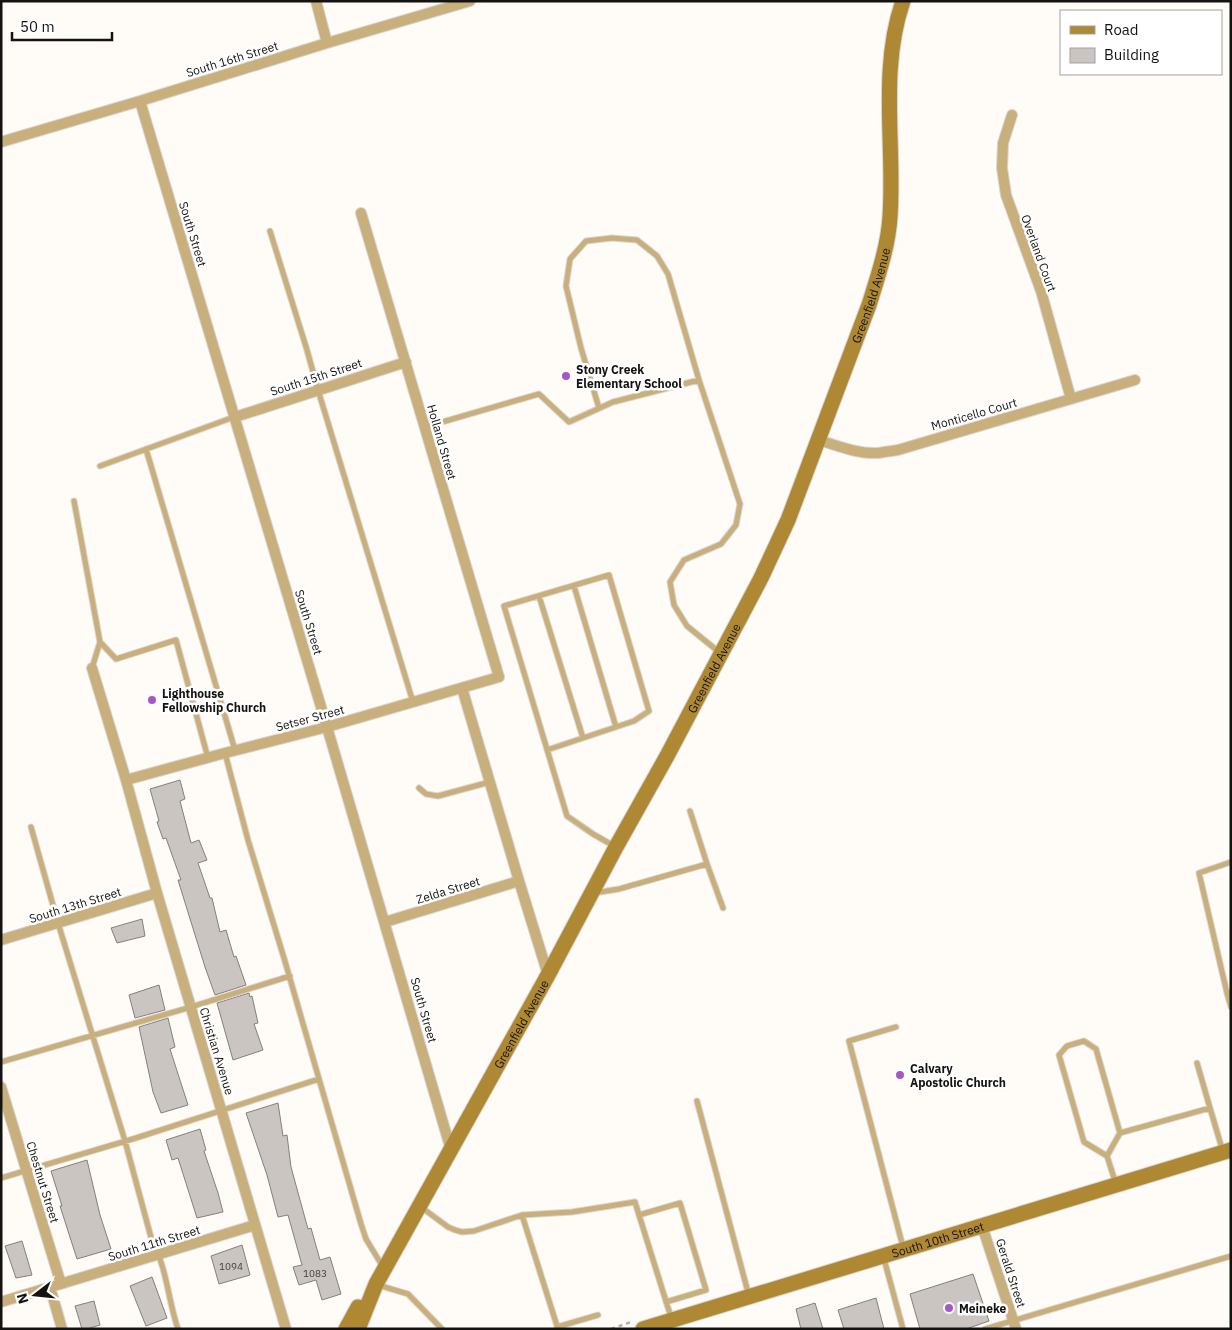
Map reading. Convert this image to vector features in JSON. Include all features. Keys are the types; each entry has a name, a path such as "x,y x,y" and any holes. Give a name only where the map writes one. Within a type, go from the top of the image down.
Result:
{"main road":[{"name":"Greenfield Avenue","path":"348,1328 376,1284 548,975 762,578 788,520 869,305 887,236 890,218 891,174 889,105 891,60 894,36 903,1"},
{"name":"South 10th Street","path":"650,1328 749,1296 1227,1152"}],"street":[{"path":"316,1 328,43"},
{"name":"South 16th Street","path":"1,142 470,1"},
{"name":"South Street","path":"140,101 385,922 451,1150"},
{"name":"Overland Court","path":"1012,115 1003,143 1002,168 1006,195 1041,291 1071,399"},
{"name":"Holland Street","path":"361,213 498,677"},
{"name":"South 15th Street","path":"235,417 406,362"},
{"name":"Monticello Court","path":"819,440 851,450 865,452 878,453 898,450 1135,380"},
{"name":"Christian Avenue","path":"92,668 286,1329"},
{"name":"Setser Street","path":"126,780 327,727 498,677"},
{"path":"462,688 548,975"},
{"name":"Zelda Street","path":"385,922 519,880"},
{"name":"South 13th Street","path":"1,940 157,893"},
{"name":"Chestnut Street","path":"1,1087 60,1284"},
{"name":"South 11th Street","path":"50,1288 255,1225"},
{"name":"Gerald Street","path":"982,1226 1015,1324"},
{"path":"1,1302 50,1288 62,1329"}],"lane":[{"path":"270,230 308,350 318,390 413,702"},
{"path":"599,408 581,348 566,286 570,259 586,241 612,238 637,240 658,256 668,274 699,380 740,504 736,525 722,544 684,560 670,582 674,605 687,626 721,654"},
{"path":"425,428 539,394 569,422 613,402 699,380"},
{"path":"100,466 235,417"},
{"path":"146,449 230,752 248,840 290,976 361,1224 366,1239 384,1269"},
{"path":"74,501 100,642 92,668"},
{"path":"547,750 634,721 649,711 609,575 504,606 547,750 568,816 616,847"},
{"path":"574,586 616,727"},
{"path":"539,596 583,738"},
{"path":"100,642 116,659 176,640 208,758"},
{"path":"420,788 426,794 438,796 490,782"},
{"path":"690,811 723,908"},
{"path":"31,827 58,923 125,1141 152,1241 159,1254 166,1279 169,1300 178,1329"},
{"path":"1231,862 1199,874 1231,1007"},
{"path":"591,894 619,889 707,864"},
{"path":"1,1062 290,976"},
{"path":"896,1027 849,1042 904,1250"},
{"path":"1116,1185 1107,1156 1084,1142 1059,1055 1067,1046 1084,1041 1096,1049 1120,1133"},
{"path":"1197,1063 1210,1108 1227,1152"},
{"path":"1,1178 125,1141 319,1079"},
{"path":"696,1101 749,1296"},
{"path":"1107,1156 1120,1133 1210,1108"},
{"path":"420,1206 448,1227 462,1232 474,1231 522,1215 572,1212 635,1202 672,1320"},
{"path":"639,1215 680,1203 706,1290 666,1302"},
{"path":"522,1215 557,1328 598,1315"},
{"path":"883,1256 904,1329"},
{"path":"985,1329 1015,1324 1231,1256"},
{"path":"376,1284 408,1294 442,1329"}],"building":[{"path":"180,780 185,799 180,801 191,843 199,840 207,860 198,863 210,898 212,898 220,932 226,930 234,957 236,956 246,985 215,995 178,880 181,880 166,838 163,839 157,822 159,821 150,789"},
{"path":"142,919 145,936 117,943 111,928"},
{"path":"159,985 165,1010 135,1018 129,995"},
{"path":"249,993 250,997 252,996 258,1023 254,1024 263,1050 233,1060 217,1003"},
{"path":"168,1018 175,1047 170,1049 188,1105 161,1113 153,1092 139,1027"},
{"path":"278,1103 283,1136 287,1135 291,1167 308,1229 311,1228 320,1260 330,1257 341,1294 322,1300 316,1280 299,1285 293,1267 302,1265 288,1215 278,1217 267,1175 246,1113"},
{"path":"200,1129 206,1150 204,1151 223,1212 197,1218 178,1158 172,1160 166,1140"},
{"path":"87,1160 100,1215 111,1249 77,1259 51,1171"},
{"path":"22,1241 32,1275 16,1278 5,1246"},
{"path":"242,1245 250,1275 219,1284 211,1256"},
{"name":"Meineke","path":"973,1274 989,1321 966,1329 920,1329 910,1294"},
{"path":"152,1277 167,1318 146,1326 130,1286"},
{"path":"876,1298 884,1329 844,1329 838,1310"},
{"path":"94,1301 100,1325 82,1329 75,1306"},
{"path":"815,1303 823,1329 801,1329 796,1309"}],"place":[{"name":"Stony Creek Elementary School","path":"566,376"},
{"name":"Lighthouse Fellowship Church","path":"152,700"},
{"name":"Calvary Apostolic Church","path":"900,1075"},
{"name":"Meineke","path":"949,1308"}]}
